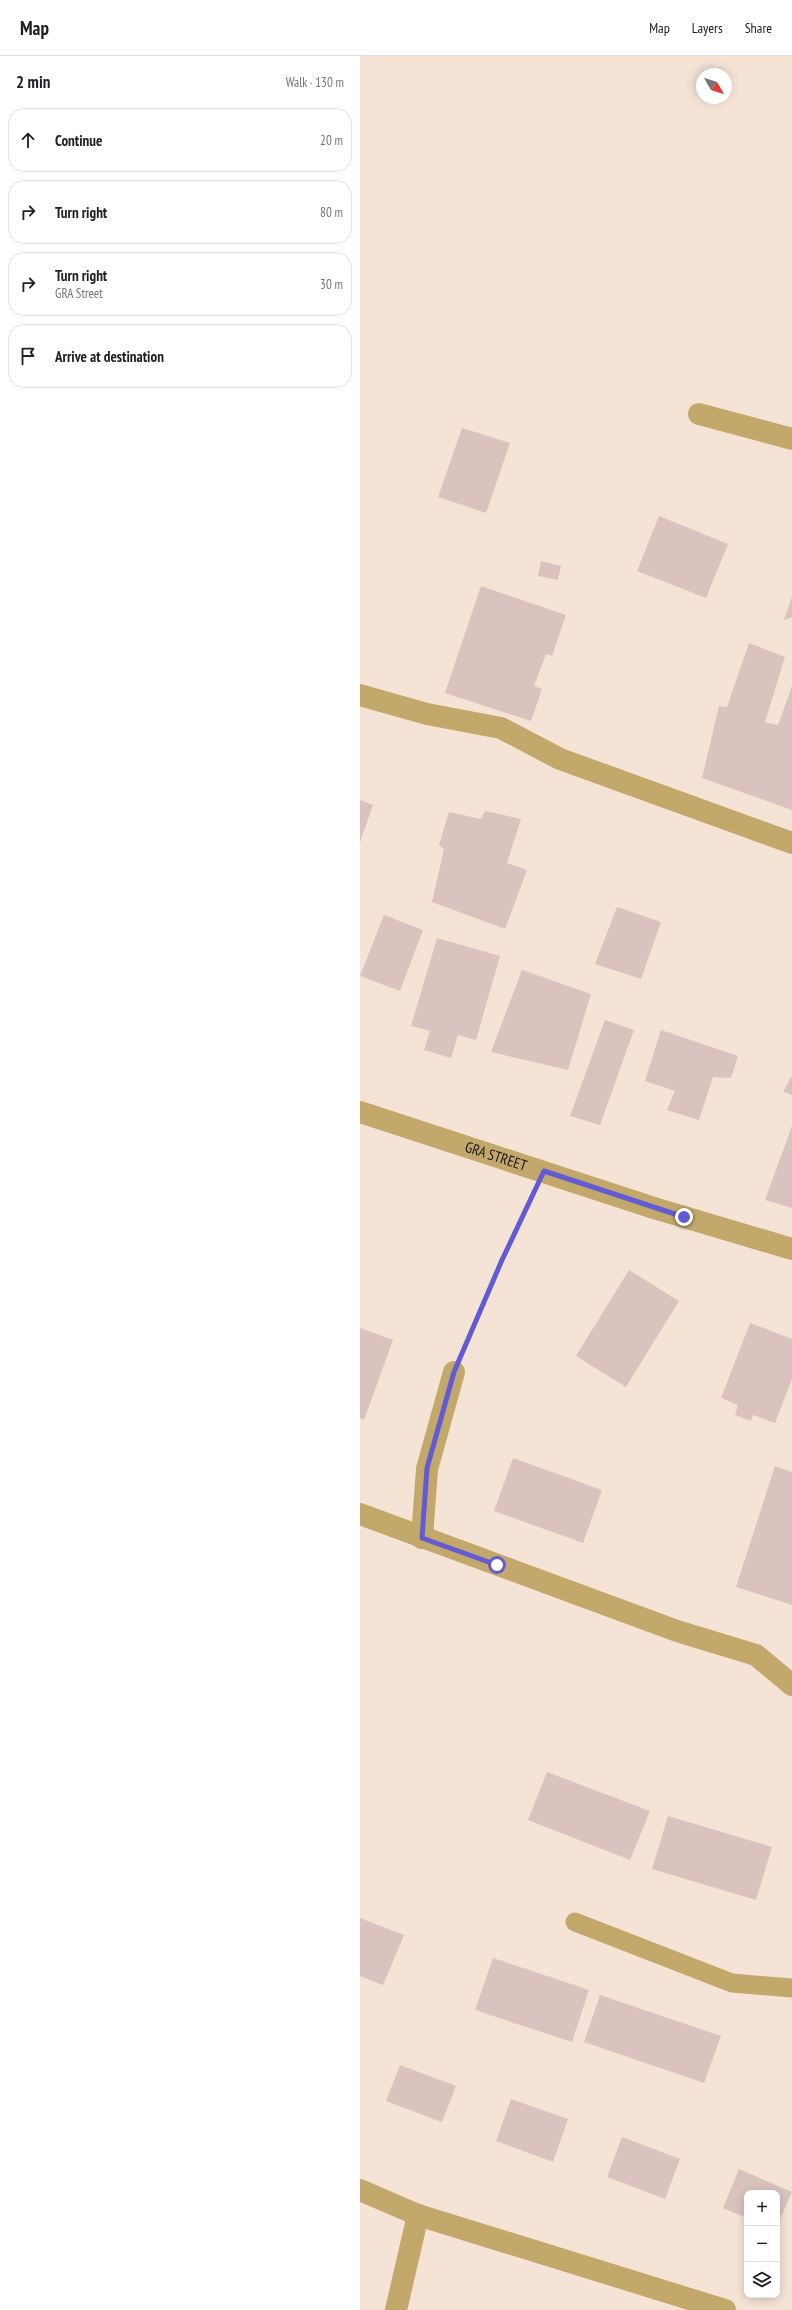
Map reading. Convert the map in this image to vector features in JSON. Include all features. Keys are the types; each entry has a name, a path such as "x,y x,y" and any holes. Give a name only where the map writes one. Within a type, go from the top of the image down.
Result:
{"street":[{"path":"699,414 792,439"},
{"path":"360,695 427,714 501,728 560,759 792,843"},
{"name":"GRA STREET","path":"360,1112 654,1208 792,1249"},
{"path":"422,1538 427,1468 454,1372"},
{"path":"360,1514 422,1538 677,1630 756,1655 792,1685"},
{"path":"360,2190 418,2214 716,2309"},
{"path":"396,2310 418,2214"}],"lane":[{"path":"575,1922 732,1983 792,1988"}],"path":[{"path":"454,1372 502,1260 544,1171"}],"building":[{"path":"462,428 510,443 486,513 438,497"},
{"path":"659,516 728,544 706,598 637,571"},
{"path":"541,561 561,566 558,580 538,576"},
{"path":"481,586 566,615 552,656 546,654 534,686 542,689 531,721 445,693"},
{"path":"792,597 792,617 784,620"},
{"path":"749,643 785,657 765,722 778,725 792,686 792,810 702,778 719,706 727,707"},
{"path":"360,800 373,805 360,842"},
{"path":"485,811 521,819 507,863 527,870 505,929 432,902 444,849 439,845 449,812 481,819"},
{"path":"617,907 661,922 641,979 595,964"},
{"path":"384,915 423,930 400,991 360,976"},
{"path":"437,938 500,956 476,1040 458,1035 451,1058 424,1050 430,1031 411,1026"},
{"path":"522,970 591,994 568,1070 491,1052"},
{"path":"605,1020 634,1030 600,1125 570,1116"},
{"path":"661,1030 738,1056 731,1078 713,1077 699,1120 667,1110 675,1091 645,1081"},
{"path":"792,1077 792,1095 783,1092"},
{"path":"792,1126 792,1208 765,1200"},
{"path":"629,1270 679,1301 626,1387 576,1356"},
{"path":"750,1323 792,1339 792,1379 775,1423 753,1415 751,1421 735,1415 738,1405 721,1398"},
{"path":"360,1328 393,1340 364,1420 360,1418"},
{"path":"513,1458 602,1490 583,1543 494,1511"},
{"path":"775,1466 792,1472 792,1605 736,1587"},
{"path":"547,1772 650,1811 630,1860 528,1820"},
{"path":"668,1816 772,1847 756,1900 652,1869"},
{"path":"360,1918 404,1935 383,1985 360,1976"},
{"path":"493,1958 589,1990 572,2042 475,2010"},
{"path":"600,1995 721,2036 704,2083 584,2042"},
{"path":"400,2065 456,2086 442,2122 386,2101"},
{"path":"511,2099 568,2119 553,2162 496,2141"},
{"path":"622,2137 680,2159 665,2199 607,2177"},
{"path":"739,2169 792,2192 780,2219 780,2190 744,2190 744,2217 723,2208"}],"route":[{"path":"497,1565 422,1538 427,1468 454,1372 502,1260 544,1171 684,1217"}]}
